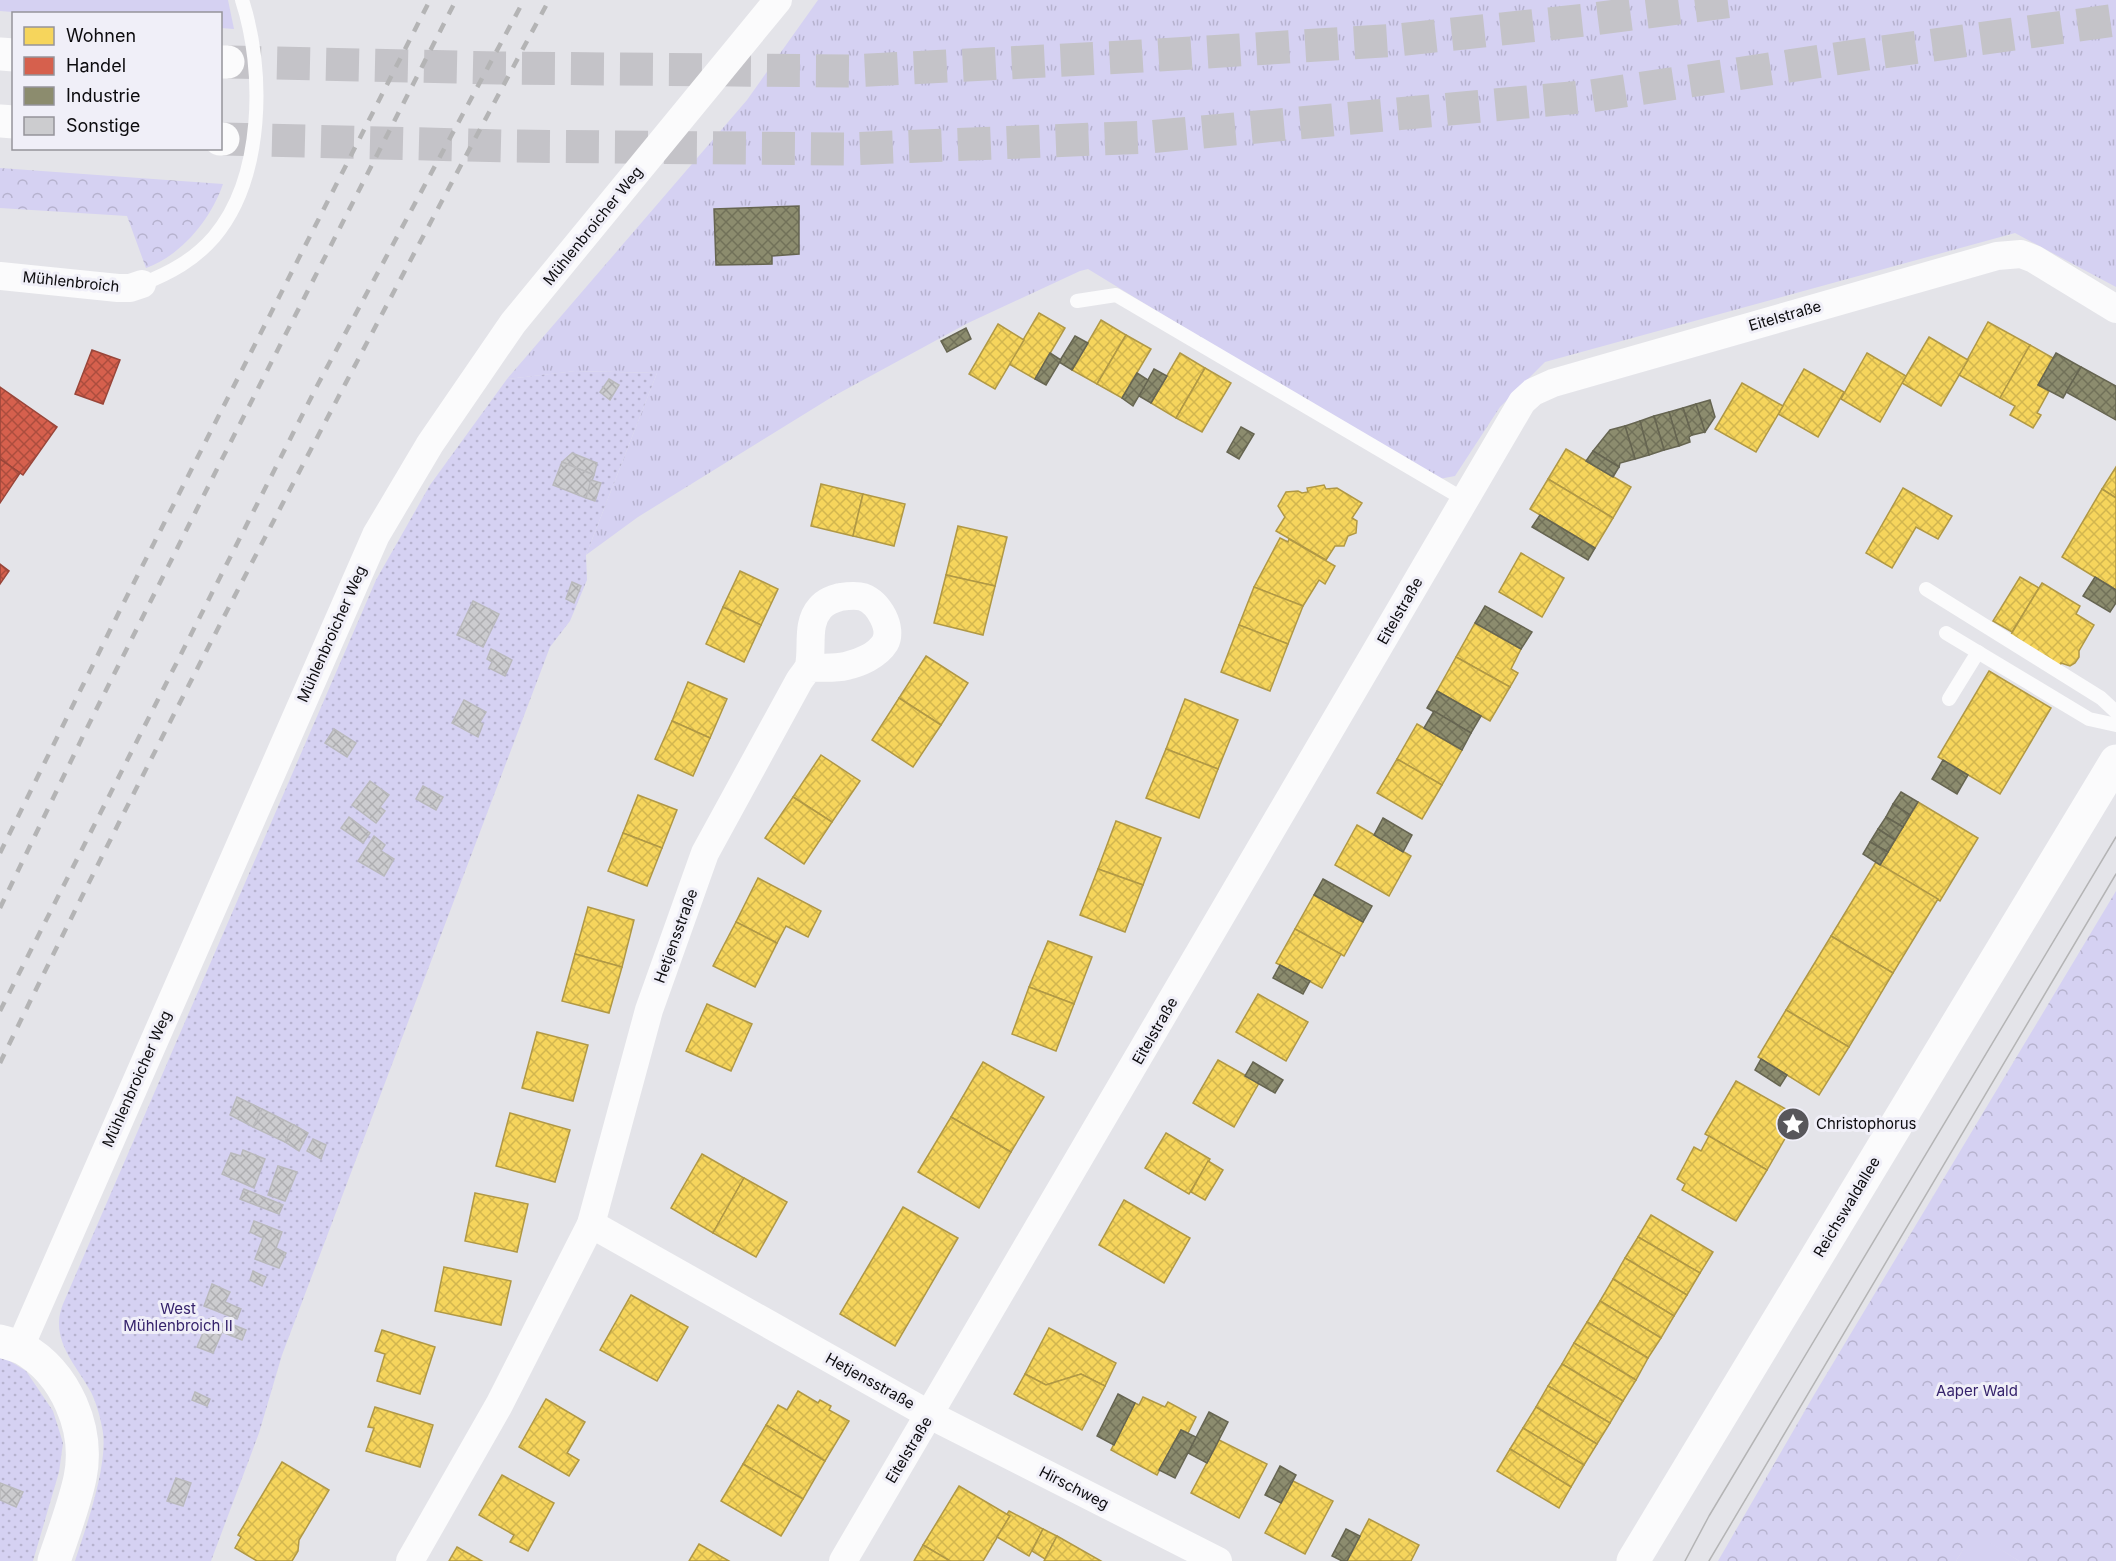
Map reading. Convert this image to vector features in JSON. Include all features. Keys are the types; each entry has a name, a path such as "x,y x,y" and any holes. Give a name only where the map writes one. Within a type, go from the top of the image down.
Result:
{"main road":[{"name":"Reichswaldallee","path":"1634,1561 2116,761"},
{"path":"10,1344 37,1359 51,1372 68,1396 78,1419 82,1441 80,1478 54,1561"}],"street":[{"name":"Mühlenbroicher Weg","path":"10,1344 376,535 430,444 513,323 778,0"},
{"name":"Eitelstraße","path":"843,1561 1522,402 1533,392 1553,383 1997,255 2021,254 2034,259 2116,309"},
{"name":"Mühlenbroich","path":"0,276 118,288 130,288 142,284"},
{"name":"Hetjensstraße","path":"410,1561 499,1405 591,1224 649,1010 705,853 808,668"},
{"name":"Hetjensstraße","path":"591,1224 930,1414"},
{"name":"Hirschweg","path":"930,1414 1218,1561"}],"lane":[{"path":"142,284 175,269 207,245 226,219 242,187 254,133 256,79 253,44 242,0"},
{"path":"1077,301 1116,295 1465,500"},
{"path":"1926,589 2101,698 2116,712"},
{"path":"1946,633 2089,719 2116,725"},
{"path":"1949,699 1978,652"}],"green space":[{"path":"0,0 228,0 234,29 222,28 222,12 0,11"},
{"path":"818,0 2116,0 2116,287 2015,233 1545,362 1500,407 1455,476 1434,480 1088,269 968,323 832,397 638,517 586,555 657,373 576,371 507,379 747,100"},
{"path":"0,168 223,184 211,210 194,234 172,254 146,268 127,216 0,208"},
{"name":"West Mühlenbroich II","path":"575,371 657,373 586,555 587,580 570,621 550,647 282,1355 259,1433 211,1561 75,1561 96,1494 104,1441 93,1396 62,1341 59,1322 63,1304 376,580 430,485 507,379"},
{"name":"Aaper Wald","path":"2116,891 2116,1561 2019,1561 1974,1533 1956,1561 1718,1561 1814,1395"},
{"path":"0,1355 26,1371 53,1411 63,1443 59,1472 33,1561 0,1561"},
{"path":"1974,1532 2019,1561 1956,1561"}],"building: Wohnen":[{"path":"1039,313 1065,328 1035,379 1009,364"},
{"path":"1101,320 1126,335 1097,384 1072,370"},
{"path":"1988,322 2030,345 2000,398 1959,375"},
{"path":"998,324 1024,340 995,389 969,374"},
{"path":"1126,335 1151,349 1122,398 1097,384"},
{"path":"1929,337 1968,360 1941,406 1902,383"},
{"path":"2030,345 2053,358 2038,385 2049,391 2037,413 2041,415 2033,428 2010,415 2015,406 2000,398"},
{"path":"1180,353 1205,368 1176,418 1151,403"},
{"path":"1867,353 1906,376 1880,422 1841,399"},
{"path":"1205,368 1231,383 1202,432 1176,418"},
{"path":"1804,369 1844,392 1818,437 1778,414"},
{"path":"1742,383 1783,406 1756,452 1715,429"},
{"path":"1566,449 1631,487 1613,518 1548,479"},
{"path":"2116,467 2116,498 2102,489"},
{"path":"1548,479 1613,518 1595,548 1530,509"},
{"path":"821,484 863,494 853,536 811,526"},
{"path":"1324,485 1326,489 1337,488 1362,503 1352,518 1357,521 1356,533 1348,536 1344,546 1335,546 1326,560 1276,531 1285,517 1278,506 1286,492 1308,492 1307,488"},
{"path":"1903,488 1952,516 1938,539 1916,527 1892,568 1866,553"},
{"path":"2102,489 2116,498 2116,590 2062,557"},
{"path":"863,494 905,504 894,546 853,536"},
{"path":"958,526 1007,537 995,586 946,575"},
{"path":"1280,538 1288,542 1289,539 1335,566 1325,584 1319,580 1303,606 1254,587"},
{"path":"1521,553 1564,578 1542,617 1499,592"},
{"path":"740,571 778,589 761,625 723,607"},
{"path":"946,575 995,586 983,635 934,623"},
{"path":"2020,577 2039,588 2012,632 1993,621"},
{"path":"2042,583 2080,606 2076,614 2094,625 2079,651 2079,657 2070,666 2061,663 2060,666 2010,636"},
{"path":"1254,587 1303,606 1288,644 1239,625"},
{"path":"723,607 761,625 744,662 706,644"},
{"path":"1475,623 1521,649 1511,669 1518,673 1510,687 1456,657"},
{"path":"1239,625 1288,644 1270,691 1221,672"},
{"path":"926,656 968,683 941,725 899,698"},
{"path":"1456,657 1510,687 1490,721 1437,691"},
{"path":"1989,671 2051,708 2000,794 1938,757"},
{"path":"688,682 727,699 710,738 672,721"},
{"path":"899,698 941,725 913,767 872,740"},
{"path":"1185,699 1238,720 1218,769 1166,749"},
{"path":"672,721 710,738 693,776 655,759"},
{"path":"1417,724 1462,750 1442,785 1397,759"},
{"path":"1166,749 1218,769 1199,818 1146,798"},
{"path":"821,755 860,781 832,822 793,797"},
{"path":"1397,759 1442,785 1422,819 1377,793"},
{"path":"638,795 677,810 662,848 623,833"},
{"path":"793,797 832,822 804,864 765,838"},
{"path":"1918,802 1978,838 1940,901 1880,865"},
{"path":"1116,821 1161,838 1143,885 1098,869"},
{"path":"1357,825 1411,856 1389,896 1335,865"},
{"path":"623,833 662,848 647,886 608,871"},
{"path":"1876,862 1938,899 1893,973 1831,936"},
{"path":"1098,869 1143,885 1125,932 1080,915"},
{"path":"758,878 821,911 808,937 786,926 777,943 736,922"},
{"path":"1314,895 1363,922 1344,956 1295,929"},
{"path":"588,907 634,920 622,967 575,954"},
{"path":"736,922 777,943 755,987 713,966"},
{"path":"1295,929 1341,954 1322,988 1276,963"},
{"path":"1831,936 1893,973 1849,1047 1786,1010"},
{"path":"1048,941 1092,957 1074,1004 1029,987"},
{"path":"575,954 622,967 609,1013 562,1001"},
{"path":"1029,987 1074,1004 1056,1051 1012,1034"},
{"path":"1258,994 1308,1022 1286,1061 1236,1032"},
{"path":"707,1004 752,1024 731,1071 686,1051"},
{"path":"1786,1010 1849,1047 1819,1095 1758,1057"},
{"path":"537,1032 588,1045 573,1101 522,1088"},
{"path":"1218,1060 1259,1083 1234,1127 1193,1103"},
{"path":"983,1062 1044,1097 1011,1152 951,1117"},
{"path":"1736,1081 1798,1116 1767,1170 1705,1134"},
{"path":"510,1113 570,1130 555,1182 496,1166"},
{"path":"951,1117 1011,1152 979,1208 918,1172"},
{"path":"1166,1133 1210,1159 1189,1194 1145,1168"},
{"path":"1709,1136 1767,1170 1736,1221 1682,1190 1685,1184 1677,1179 1694,1147 1701,1151"},
{"path":"702,1154 744,1178 713,1233 671,1208"},
{"path":"1208,1161 1223,1170 1205,1200 1191,1192"},
{"path":"744,1178 787,1202 756,1257 713,1233"},
{"path":"475,1193 528,1204 517,1252 465,1241"},
{"path":"1124,1200 1190,1238 1164,1283 1099,1245"},
{"path":"903,1207 958,1238 895,1346 840,1314"},
{"path":"1651,1215 1713,1252 1700,1273 1638,1237"},
{"path":"1638,1237 1700,1273 1687,1295 1625,1258"},
{"path":"1625,1258 1687,1295 1674,1316 1613,1279"},
{"path":"444,1267 511,1281 501,1325 435,1311"},
{"path":"1613,1279 1674,1316 1661,1338 1600,1301"},
{"path":"631,1295 688,1327 657,1381 600,1350"},
{"path":"1600,1301 1661,1338 1648,1358 1587,1322"},
{"path":"1587,1322 1648,1358 1636,1380 1574,1343"},
{"path":"1049,1328 1116,1363 1105,1386 1081,1374 1046,1385 1025,1374"},
{"path":"382,1330 435,1347 420,1394 377,1381 385,1354 375,1351"},
{"path":"1574,1343 1636,1380 1623,1401 1562,1364"},
{"path":"1562,1364 1623,1401 1610,1423 1548,1386"},
{"path":"1025,1374 1046,1385 1081,1374 1105,1386 1082,1430 1014,1394"},
{"path":"1548,1386 1610,1423 1597,1444 1536,1407"},
{"path":"798,1391 818,1403 820,1400 831,1406 829,1410 849,1421 825,1461 766,1425 778,1405 787,1410"},
{"path":"1143,1397 1165,1407 1168,1402 1196,1417 1188,1433 1181,1430 1157,1475 1111,1450 1135,1403 1139,1405"},
{"path":"546,1399 585,1422 567,1453 579,1460 569,1476 519,1447"},
{"path":"375,1407 433,1425 420,1467 366,1451 374,1428 368,1427"},
{"path":"1536,1407 1597,1444 1584,1465 1523,1428"},
{"path":"766,1425 825,1461 803,1499 743,1464"},
{"path":"1523,1428 1584,1465 1571,1487 1510,1449"},
{"path":"1219,1440 1267,1464 1239,1518 1191,1493"},
{"path":"1510,1449 1571,1487 1559,1508 1497,1471"},
{"path":"282,1462 329,1490 299,1540 298,1551 292,1561 257,1561 235,1548 241,1537 238,1535"},
{"path":"743,1464 803,1499 781,1536 721,1501"},
{"path":"502,1475 554,1503 528,1551 510,1542 514,1535 479,1515"},
{"path":"1293,1481 1333,1501 1305,1554 1265,1533"},
{"path":"959,1486 1010,1516 983,1561 950,1561 923,1545"},
{"path":"1009,1511 1043,1529 1029,1556 997,1537 1010,1516 1007,1514"},
{"path":"1369,1519 1419,1545 1411,1561 1347,1561"},
{"path":"1043,1529 1057,1536 1045,1559 1032,1551"},
{"path":"1057,1536 1101,1561 1044,1561"},
{"path":"699,1544 729,1561 689,1561"},
{"path":"923,1545 950,1561 914,1561"},
{"path":"457,1547 482,1561 449,1561"}],"building: Handel":[{"path":"92,350 120,360 103,404 75,394"},
{"path":"0,387 57,427 23,475 0,459"},
{"path":"0,459 20,473 0,503"},
{"path":"0,564 9,571 0,584"}],"building: Industrie":[{"path":"799,206 799,254 772,256 772,264 716,265 714,209"},
{"path":"966,328 971,339 947,352 941,341"},
{"path":"1075,336 1088,343 1072,370 1059,362"},
{"path":"1050,353 1061,360 1046,385 1035,379"},
{"path":"2056,353 2081,367 2063,398 2038,385"},
{"path":"2081,367 2116,386 2116,420 2066,392"},
{"path":"1154,369 1167,376 1151,403 1139,396"},
{"path":"1137,373 1148,380 1133,406 1122,398"},
{"path":"1710,400 1715,417 1705,432 1696,404"},
{"path":"1696,404 1705,432 1692,435 1683,408"},
{"path":"1683,408 1692,435 1689,437 1690,442 1679,446 1669,412"},
{"path":"1669,412 1679,446 1664,450 1654,416"},
{"path":"1654,416 1664,450 1649,455 1640,421"},
{"path":"1640,421 1649,455 1635,459 1625,426"},
{"path":"1625,426 1635,459 1620,463 1619,467 1593,451 1610,430"},
{"path":"1241,427 1254,434 1239,459 1227,452"},
{"path":"1593,451 1619,467 1613,477 1586,461"},
{"path":"1540,515 1595,548 1588,560 1532,527"},
{"path":"2095,577 2116,590 2116,603 2110,612 2083,596"},
{"path":"1485,606 1532,632 1521,649 1475,623"},
{"path":"1437,691 1481,716 1471,733 1427,708"},
{"path":"1434,711 1471,733 1462,750 1424,728"},
{"path":"1943,760 1968,775 1957,794 1932,779"},
{"path":"1901,792 1918,802 1910,815 1893,804"},
{"path":"1893,804 1910,815 1903,827 1886,817"},
{"path":"1886,817 1903,827 1895,840 1878,829"},
{"path":"1383,818 1412,835 1403,852 1374,835"},
{"path":"1878,829 1895,840 1888,852 1870,842"},
{"path":"1870,842 1888,852 1880,865 1863,854"},
{"path":"1323,879 1372,906 1363,922 1314,895"},
{"path":"1280,965 1310,981 1303,994 1273,978"},
{"path":"1761,1059 1787,1075 1780,1086 1755,1070"},
{"path":"1253,1062 1283,1080 1275,1093 1245,1076"},
{"path":"1118,1394 1135,1403 1114,1445 1097,1436"},
{"path":"1209,1412 1228,1422 1207,1463 1188,1453"},
{"path":"1181,1430 1196,1437 1175,1478 1159,1470"},
{"path":"1280,1466 1296,1475 1281,1503 1265,1495"},
{"path":"1346,1529 1360,1536 1347,1561 1342,1561 1332,1556"}],"building: Sonstige":[{"path":"609,379 619,385 610,400 600,392"},
{"path":"572,453 597,463 594,475 562,462"},
{"path":"562,462 594,475 586,498 553,485"},
{"path":"591,480 601,483 595,501 586,498"},
{"path":"572,582 581,586 574,603 566,599"},
{"path":"473,601 499,614 483,647 457,635"},
{"path":"491,649 512,660 505,676 489,668 492,662 487,659"},
{"path":"464,700 486,712 480,722 483,724 478,737 452,723"},
{"path":"334,729 356,743 347,757 325,743"},
{"path":"370,781 389,795 380,807 385,811 376,823 352,805"},
{"path":"423,786 443,797 436,810 416,799"},
{"path":"349,817 370,833 363,843 341,828"},
{"path":"374,836 385,845 381,851 394,859 384,876 358,861"},
{"path":"237,1097 262,1109 253,1127 230,1115"},
{"path":"262,1109 294,1125 285,1142 253,1127"},
{"path":"294,1125 308,1133 299,1151 285,1142"},
{"path":"313,1139 326,1145 321,1159 307,1151"},
{"path":"243,1150 265,1159 254,1188 222,1174 231,1153 241,1156"},
{"path":"278,1166 297,1172 285,1201 268,1195"},
{"path":"244,1189 283,1205 279,1214 240,1199"},
{"path":"254,1221 282,1232 276,1248 286,1253 279,1268 255,1259 263,1238 250,1232"},
{"path":"253,1271 266,1277 262,1286 250,1280"},
{"path":"212,1284 230,1292 225,1302 241,1309 237,1319 204,1306"},
{"path":"209,1319 225,1325 213,1353 197,1347"},
{"path":"226,1322 246,1330 242,1340 222,1332"},
{"path":"195,1392 210,1399 207,1406 192,1400"},
{"path":"176,1478 191,1483 183,1506 167,1501"},
{"path":"0,1483 23,1492 16,1507 0,1500"}],"tunnel":[{"path":"228,62 499,68 851,71 1398,40 1741,0"},
{"path":"223,139 506,146 845,149 1148,137 1591,96 1868,54 2116,20"}],"tram line":[{"path":"1685,1561 1709,1516 2116,837"},
{"path":"1709,1561 2116,874"}],"railway":[{"path":"0,853 121,608 430,0"},
{"path":"0,908 84,734 219,465 456,0"},
{"path":"0,1011 317,386 524,0"},
{"path":"0,1063 201,662 549,0"}],"place":[{"name":"Christophorus","path":"1793,1124"}]}
